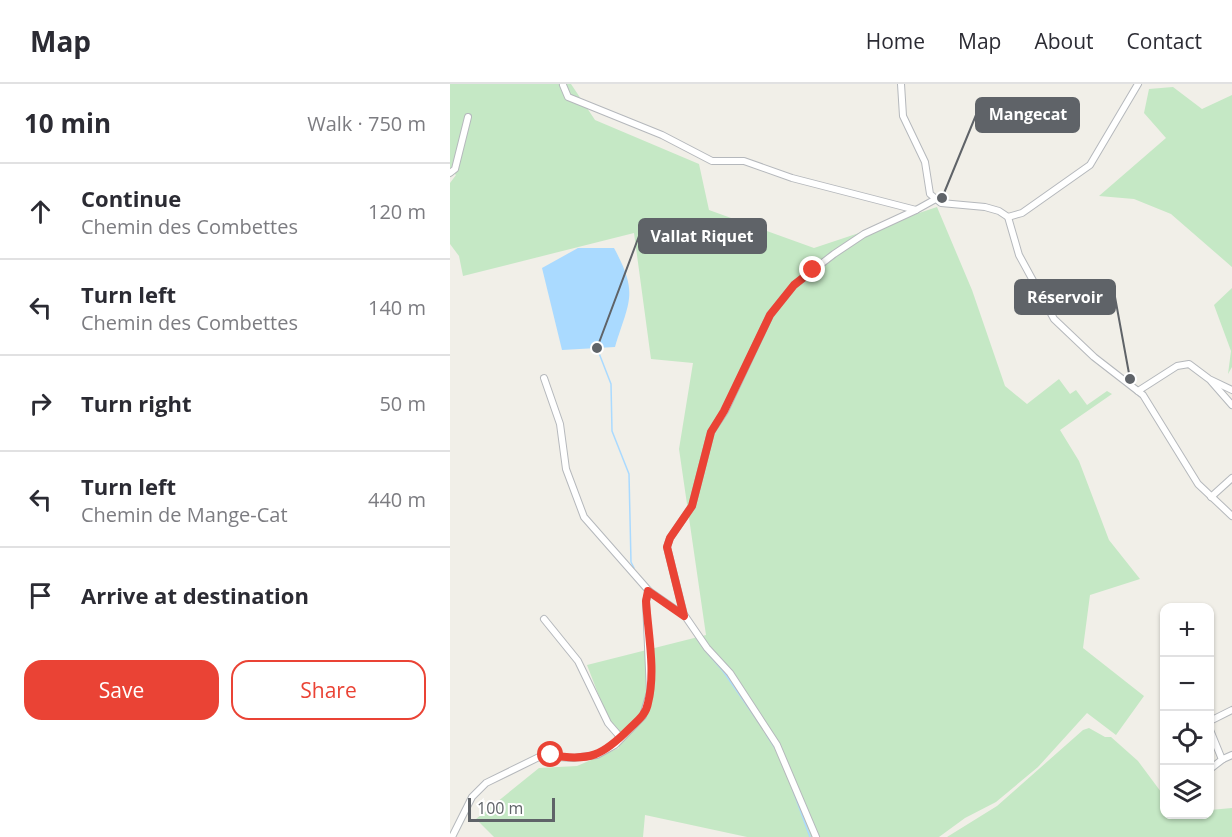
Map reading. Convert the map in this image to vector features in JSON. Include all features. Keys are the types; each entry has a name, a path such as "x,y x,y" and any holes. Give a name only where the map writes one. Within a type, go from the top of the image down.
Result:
{"street":[{"path":"901,84 903,116 926,162 927,188 934,200 941,203 985,207 999,211 1008,217 1019,255 1054,319 1094,357 1143,395 1198,484 1232,516"},
{"path":"1008,217 1022,213 1090,165 1138,84"},
{"path":"563,85 568,97 662,135 712,161 744,161 792,178 916,210"},
{"path":"450,173 455,169 468,117"},
{"path":"684,616 667,547 670,538 692,506 711,432 724,411 770,315 794,285 834,254 864,234 934,200"},
{"path":"1138,391 1177,366 1189,364 1209,379 1232,390"},
{"path":"544,378 560,424 566,469 584,517 648,591 684,616 707,648 730,673 777,745 816,837"},
{"path":"1209,379 1232,405"},
{"path":"1211,497 1232,478"},
{"path":"452,837 472,797 486,783 541,756 573,758 597,755 621,738 643,716 648,704 650,679 646,601 648,591"},
{"path":"544,619 578,661 608,723 621,738"},
{"path":"1214,719 1232,710"},
{"path":"1214,740 1223,759"},
{"path":"1214,761 1232,755"}],"green space":[{"path":"450,84 571,84 595,120 699,164 709,210 814,248 937,207 972,290 1005,386 1027,404 1059,379 1070,394 1076,390 1087,405 1107,391 1112,394 1060,430 1079,461 1109,540 1140,579 1090,595 1083,648 1144,696 1116,735 1087,713 1038,767 996,802 965,818 939,837 747,837 645,815 643,837 494,837 476,819 539,768 577,766 619,748 587,665 706,635 679,449 693,363 651,359 634,233 463,276 459,256 450,244 450,183 456,175 450,170"},
{"path":"1173,87 1202,109 1232,95 1232,267 1171,214 1134,199 1099,196 1166,138 1144,113 1149,89"},
{"path":"1232,288 1232,367 1228,374 1231,351 1214,305"},
{"path":"1089,728 1105,737 1111,737 1138,761 1160,791 1160,819 1214,819 1214,810 1232,808 1232,837 947,837 997,806 1083,730"}],"water":[{"path":"578,248 614,248 627,276 629,298 615,347 562,350 542,268"}],"waterway":[{"path":"597,348 611,384 612,431 629,474 631,562 634,568"},
{"path":"653,597 661,603"},
{"path":"696,637 702,646"},
{"path":"704,649 723,671 764,730"},
{"path":"766,734 775,748"},
{"path":"791,785 810,837"}],"place":[{"name":"Mangecat","path":"942,198"},
{"name":"Vallat Riquet","path":"597,348"},
{"name":"Réservoir","path":"1130,379"}],"route":[{"path":"551,755 573,758 597,755 615,745 643,716 650,692 646,601 648,591 684,616 667,547 670,538 692,506 711,432 724,411 770,315 794,285 813,270"}]}
